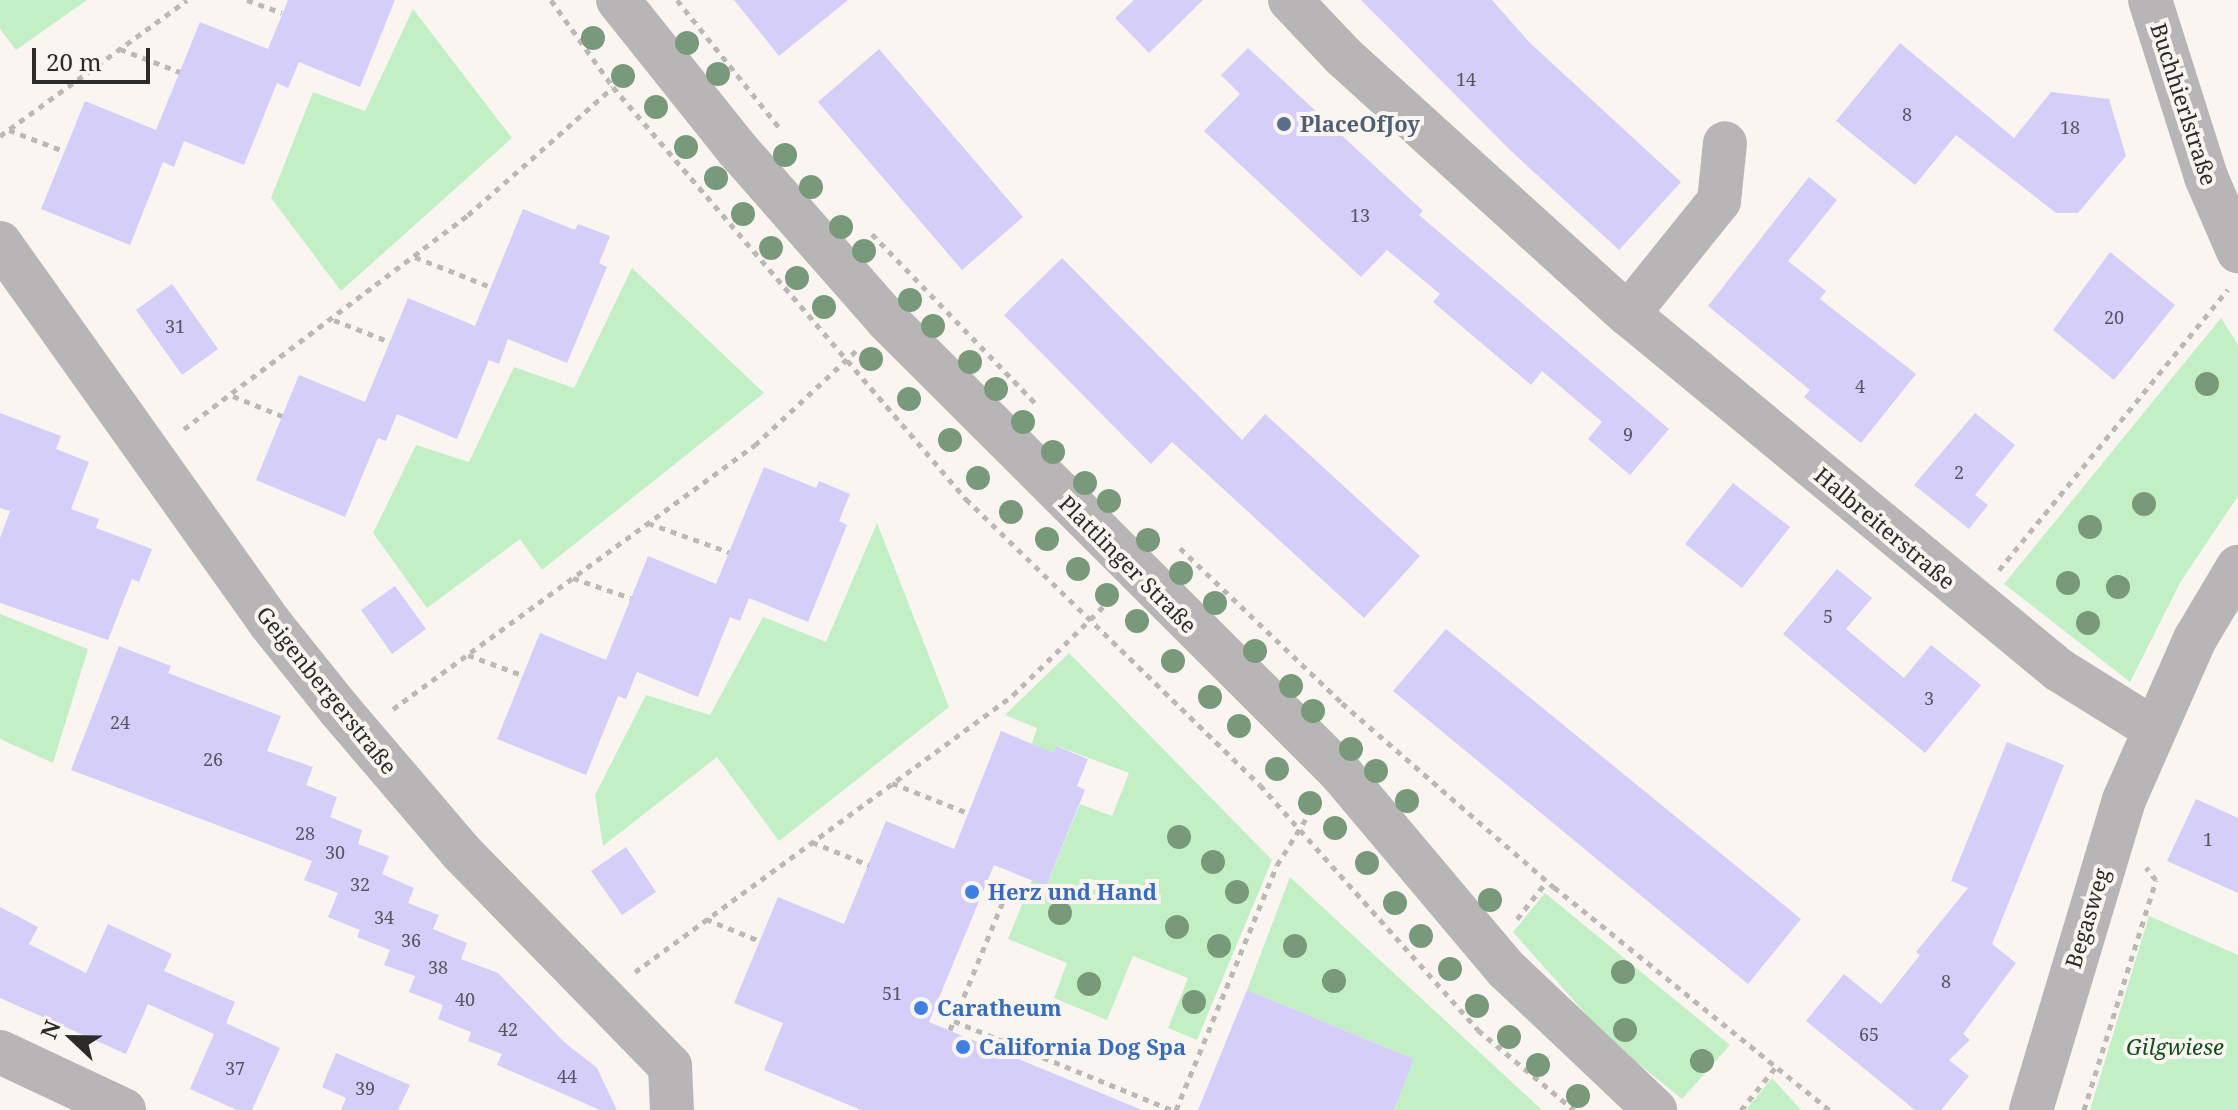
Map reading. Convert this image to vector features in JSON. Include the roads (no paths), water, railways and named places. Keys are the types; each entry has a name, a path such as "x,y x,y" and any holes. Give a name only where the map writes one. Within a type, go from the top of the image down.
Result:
{"street":[{"name":"Plattlinger Straße","path":"618,0 737,149 887,320 1136,573 1340,772 1507,970 1655,1110"},
{"name":"Halbreiterstraße","path":"1290,0 1343,56 1628,314 1973,602 2101,699 2152,728"},
{"name":"Buchhierlstraße","path":"2150,0 2206,177 2238,251"},
{"path":"1628,314 1719,201 1725,143"},
{"name":"Geigenbergerstraße","path":"0,243 270,623 462,853 670,1066 672,1110"},
{"name":"Begasweg","path":"2031,1110 2091,904 2152,728 2238,567"},
{"path":"3,1059 124,1110"}],"place":[{"name":"PlaceOfJoy","path":"1284,124"},
{"name":"Herz und Hand","path":"972,892"},
{"name":"Caratheum","path":"921,1008"},
{"name":"California Dog Spa","path":"963,1047"}],"park label":[{"name":"Gilgwiese","path":"2175,1047"}]}
